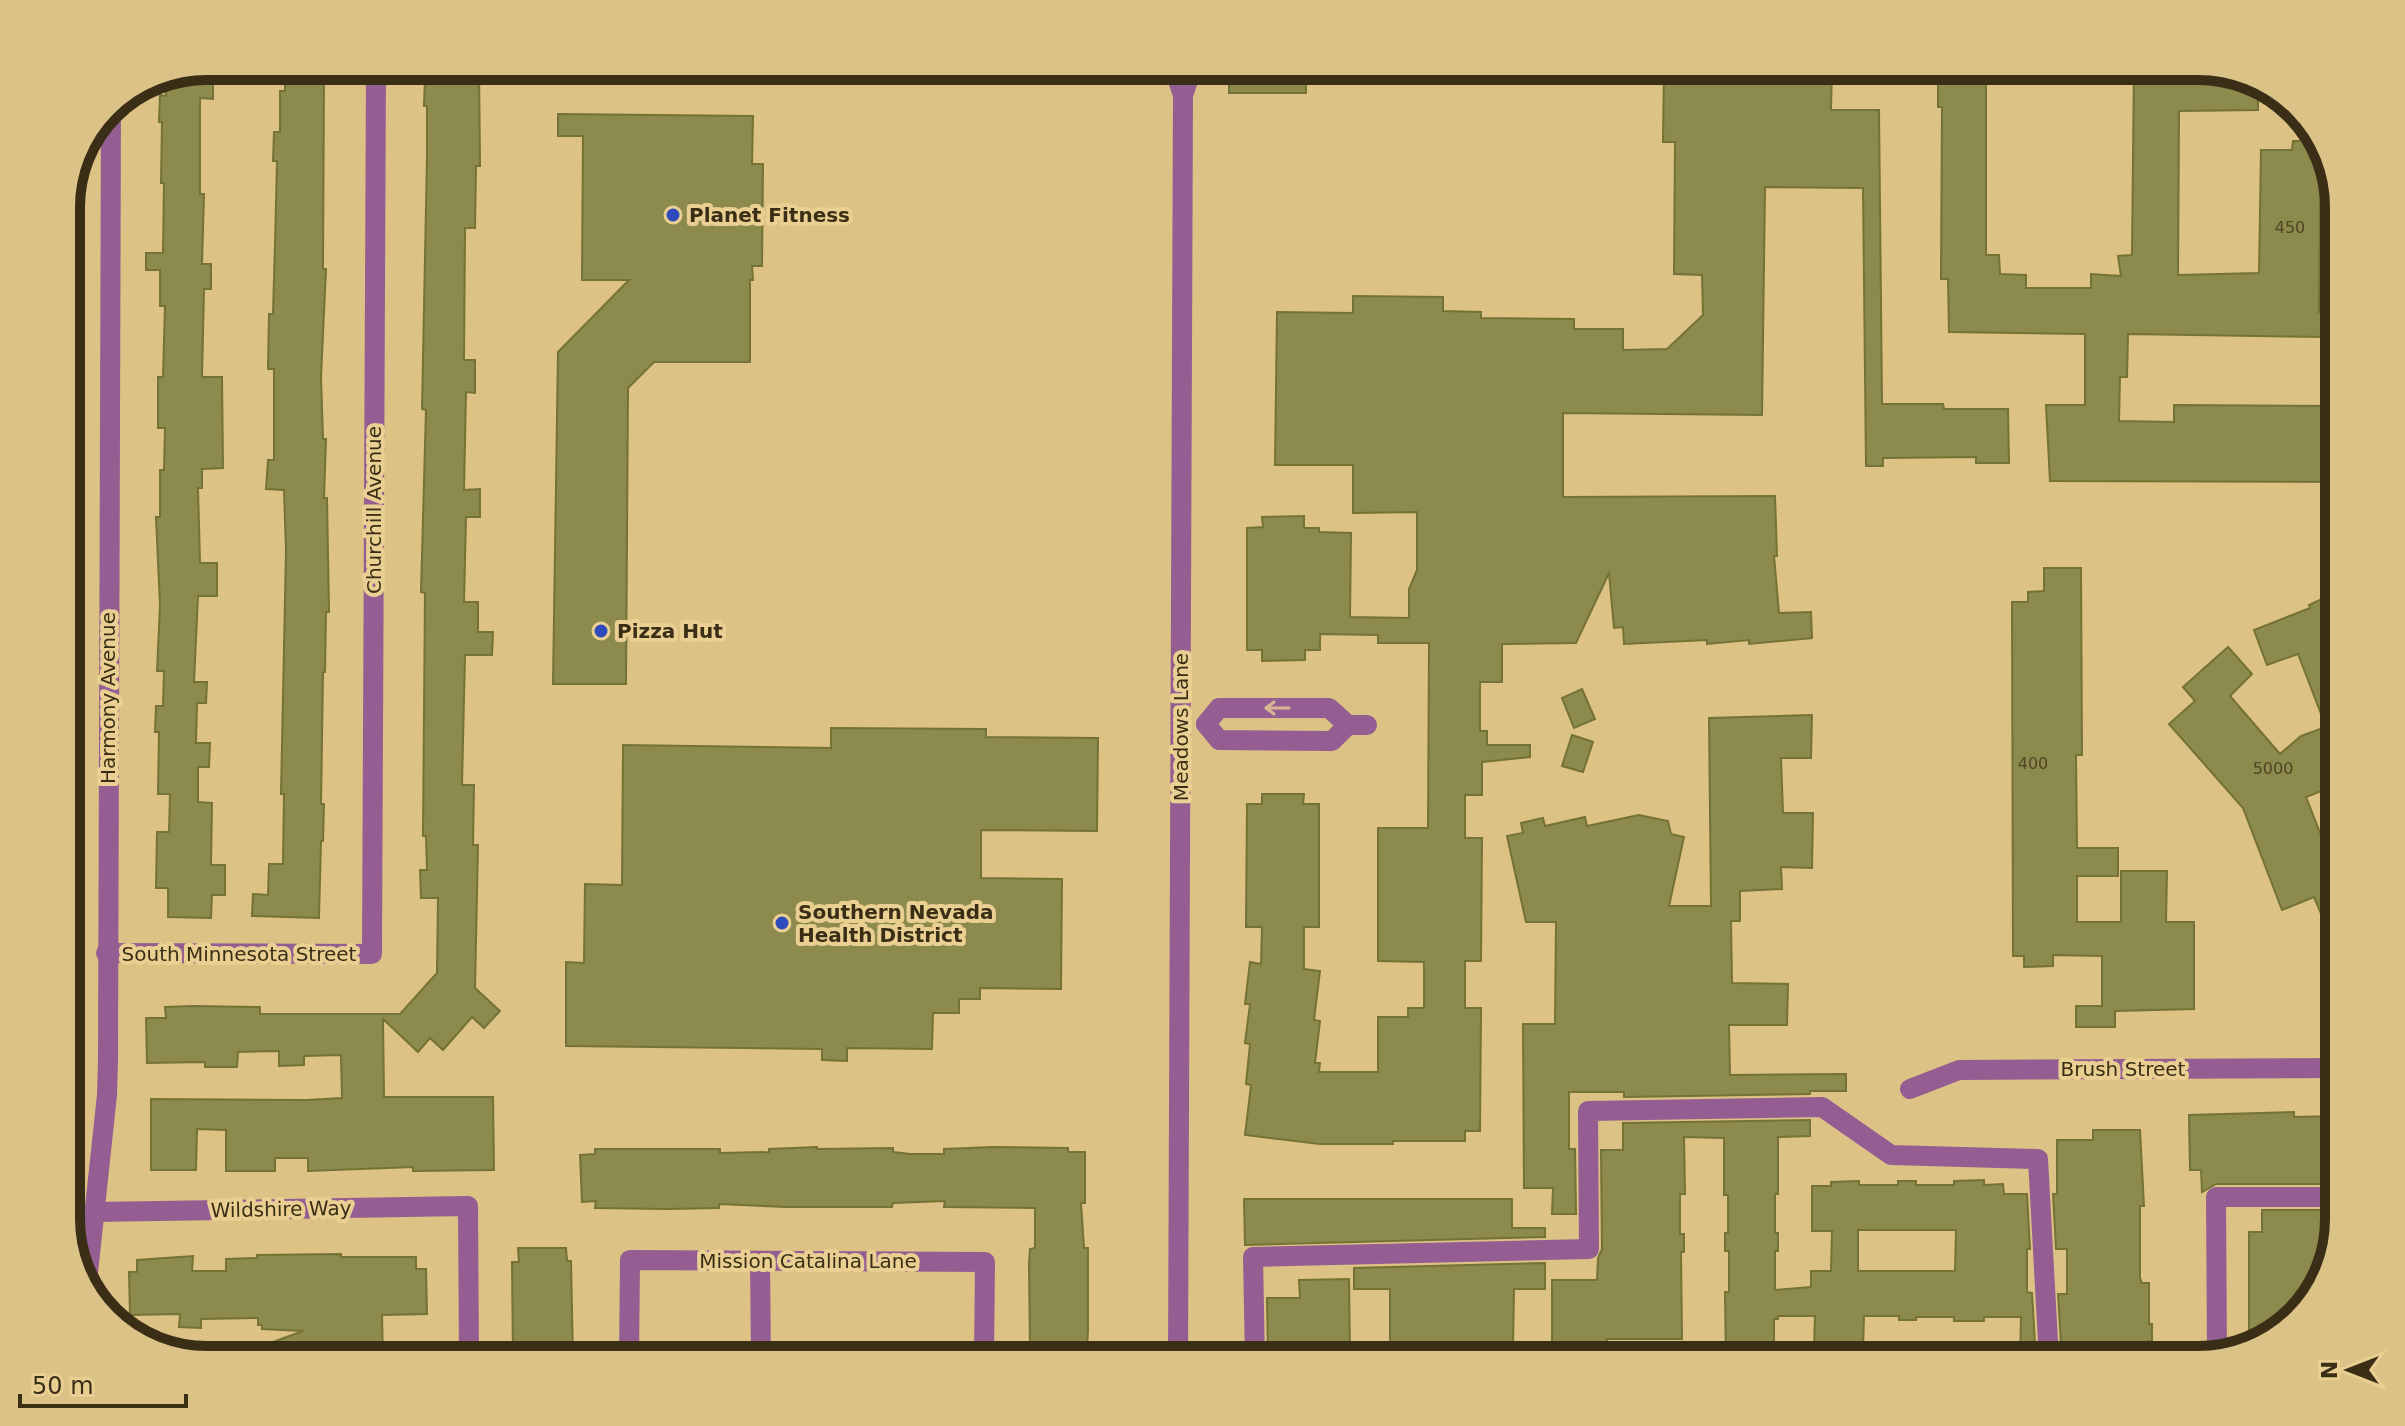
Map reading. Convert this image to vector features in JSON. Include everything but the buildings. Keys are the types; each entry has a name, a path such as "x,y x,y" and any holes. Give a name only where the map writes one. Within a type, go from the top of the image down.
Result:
{"street":[{"name":"Churchill Avenue","path":"372,954 376,80"},
{"name":"Meadows Lane","path":"1178,80 1183,95"},
{"name":"Meadows Lane","path":"1178,1346 1183,95 1188,80"},
{"name":"Harmony Avenue","path":"88,1263 107,1095 111,124"},
{"path":"1219,708 1329,708 1358,725 1332,741 1219,740 1206,724 1219,708"},
{"path":"1181,724 1206,724"},
{"name":"South Minnesota Street","path":"106,953 372,954"},
{"name":"Brush Street","path":"1910,1089 1959,1070 2325,1068"},
{"path":"1255,1346 1253,1257 1589,1249 1588,1111 1822,1107 1891,1155 2038,1159 2048,1346"},
{"path":"2217,1345 2216,1197 2325,1197"},
{"name":"Wildshire Way","path":"93,1212 468,1206 469,1346"},
{"name":"Mission Catalina Lane","path":"629,1346 630,1260 985,1262 984,1346"},
{"path":"760,1262 761,1346"}],"place":[{"name":"Planet Fitness","path":"673,215"},
{"name":"Pizza Hut","path":"601,631"},
{"name":"Southern Nevada Health District","path":"782,923"}]}
